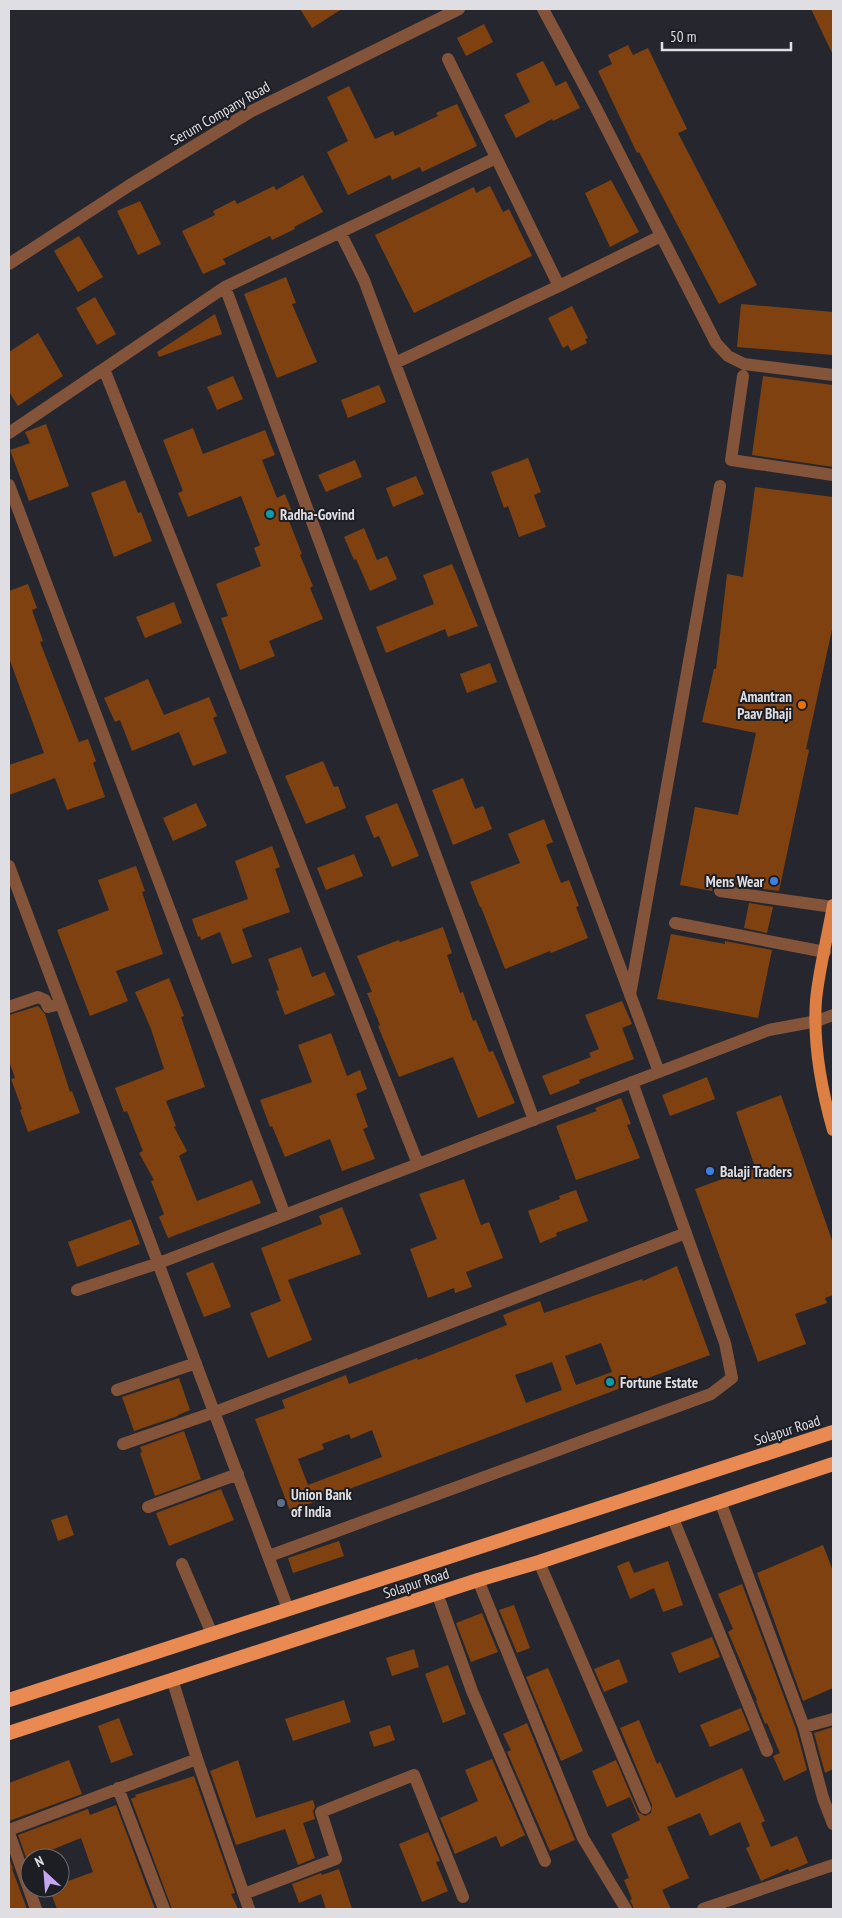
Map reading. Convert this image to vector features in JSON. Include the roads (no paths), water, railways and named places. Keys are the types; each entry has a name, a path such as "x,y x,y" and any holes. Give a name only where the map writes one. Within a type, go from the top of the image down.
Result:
{"highway":[{"name":"Solapur Road","path":"9,1700 833,1432"},
{"name":"Solapur Road","path":"9,1733 437,1593 539,1562 672,1516 833,1464"}],"main road":[{"path":"833,906 816,1000 817,1048 826,1106 833,1130"}],"street":[{"name":"Serum Company Road","path":"9,264 130,185 250,112 459,9"},
{"path":"543,9 716,343 728,356 744,364 833,375"},
{"path":"448,59 559,286"},
{"path":"9,434 225,287 496,158"},
{"path":"340,232 364,280 659,1072"},
{"path":"395,362 559,286 661,236"},
{"path":"225,287 534,1120"},
{"path":"104,369 418,1164"},
{"path":"742,376 732,461 833,475"},
{"path":"9,485 285,1215"},
{"path":"630,995 720,486"},
{"path":"9,866 288,1609"},
{"path":"720,891 833,906"},
{"path":"675,923 825,952"},
{"path":"9,1007 38,998 45,1000 48,1007 61,1004"},
{"path":"77,1290 159,1263 769,1030 817,1021 833,1015"},
{"path":"269,1556 711,1394 732,1378 726,1343 632,1082"},
{"path":"123,1444 215,1412 686,1233"},
{"path":"117,1390 196,1363"},
{"path":"148,1507 238,1474"},
{"path":"720,1501 804,1727 823,1798 833,1824"},
{"path":"672,1516 767,1751"},
{"path":"539,1562 645,1808"},
{"path":"182,1564 212,1634"},
{"path":"478,1580 584,1838 626,1909"},
{"path":"437,1593 472,1691 545,1862"},
{"path":"172,1680 249,1909"},
{"path":"804,1727 833,1719"},
{"path":"36,1909 9,1832 118,1788 197,1759"},
{"path":"244,1894 336,1859 321,1812 414,1775 463,1898"},
{"path":"118,1788 164,1909"},
{"path":"703,1909 833,1865"}],"place":[{"name":"Radha-Govind","path":"270,514"},
{"name":"Amantran Paav Bhaji","path":"802,705"},
{"name":"Mens Wear","path":"774,881"},
{"name":"Balaji Traders","path":"710,1171"},
{"name":"Fortune Estate","path":"610,1382"},
{"name":"Union Bank of India","path":"281,1503"}]}
